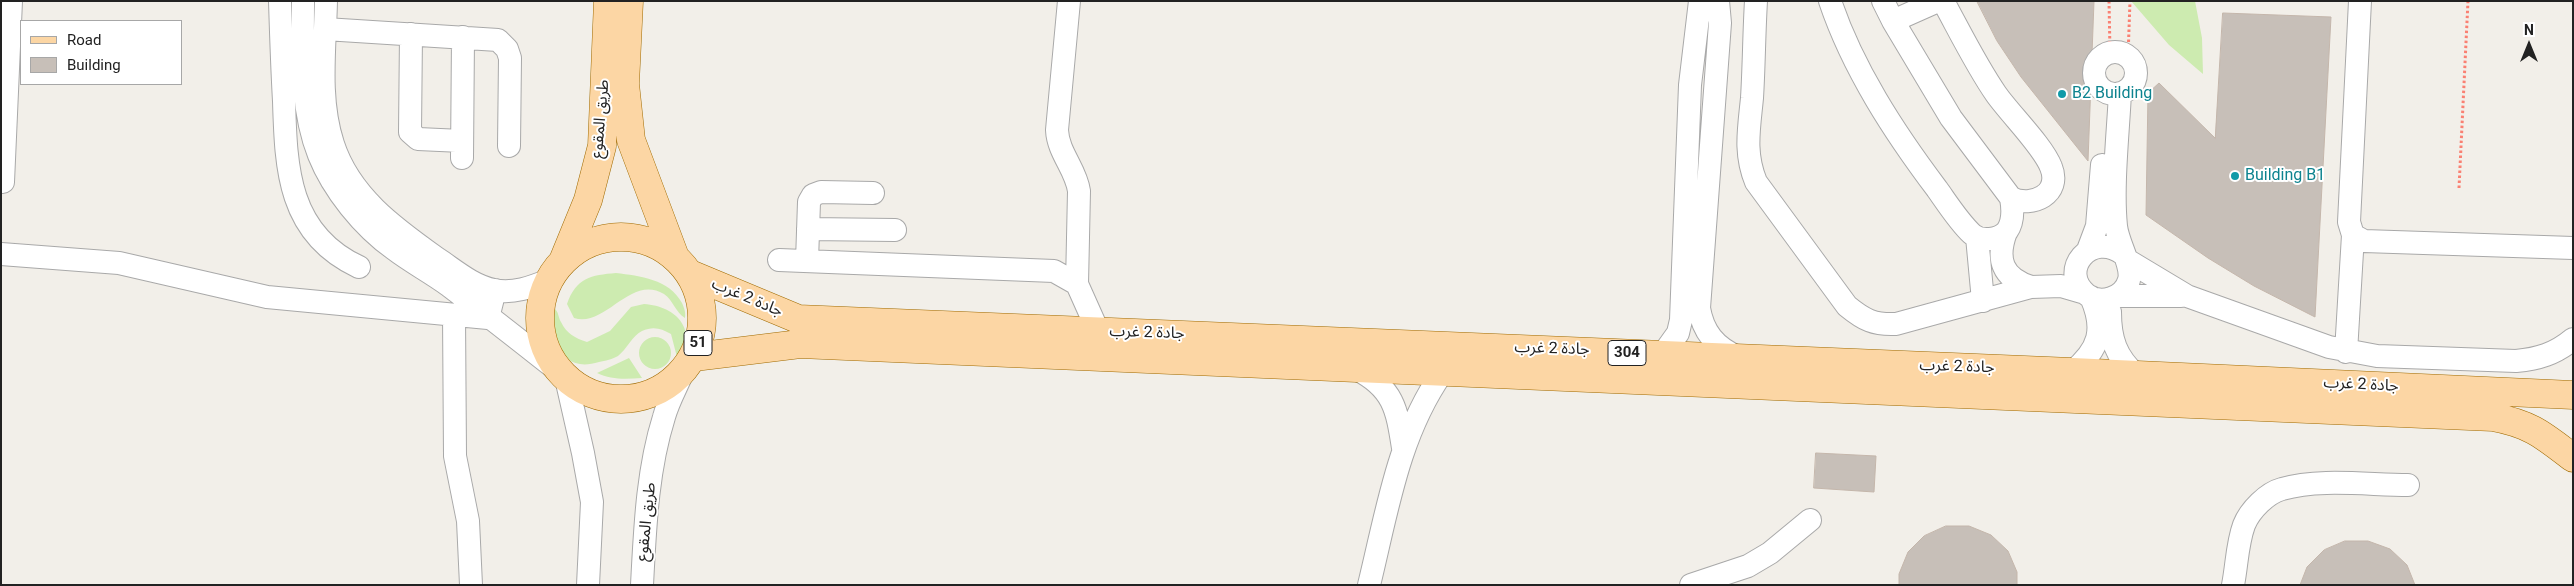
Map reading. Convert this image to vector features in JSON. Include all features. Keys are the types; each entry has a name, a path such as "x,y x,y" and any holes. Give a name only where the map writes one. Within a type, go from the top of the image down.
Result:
{"main road":[{"name":"طريق المقوع","path":"556,271 588,200 602,146 608,1"},
{"name":"طريق المقوع","path":"629,1 625,84 631,140 682,265"},
{"path":"556,271 583,246 598,241 631,238 654,244 682,265"},
{"name":"51","path":"556,271 540,307 541,329 546,350 564,376 587,392 612,399 637,398 661,389 688,365 702,329 701,300 682,265"},
{"name":"جادة 2 غرب","path":"682,265 798,319 1738,357 2573,395"},
{"name":"جادة 2 غرب","path":"688,365 800,344 2494,417 2520,422 2545,436 2573,458"}],"street":[{"path":"3,182 11,1"},
{"path":"280,1 285,138 290,179 296,198 311,230 332,252 359,266"},
{"path":"304,1 303,60 307,108 318,154 328,176 356,214 393,249 435,276 564,376"},
{"path":"326,1 324,88 326,117 333,146 346,172 362,196 403,234 467,279 494,290 526,289 556,271"},
{"path":"1068,1 1057,130 1059,145 1077,180 1079,191 1077,284 1098,331"},
{"path":"1700,1 1690,85 1691,308 1711,338 1726,352 1738,357"},
{"path":"1663,354 1678,333 1691,308 1720,24 1718,1"},
{"path":"1756,1 1752,100 1747,138 1750,166 1756,182 1847,306 1865,321 1888,325 1983,302 2034,287 2061,286 2101,296 2187,296"},
{"path":"1830,1 1837,23 1857,63 1903,140 1945,200 1977,237 1983,302"},
{"path":"1938,1 1888,11 1951,118 2011,198 2013,208 2012,220 2001,245 2001,260 2007,273 2018,283 2034,287"},
{"path":"1943,1 1995,93 2051,166 2052,183 2043,198 2027,203 2011,198"},
{"path":"2346,352 2353,235 2349,227 2349,212 2360,1"},
{"path":"325,29 492,38 503,44 507,48 510,58 509,146"},
{"path":"411,34 410,132 418,139 462,149 462,37"},
{"path":"2119,55 2135,68 2136,74 2131,86 2114,92 2097,84 2094,71 2099,59 2119,55"},
{"path":"1690,85 1714,86"},
{"path":"2101,296 2080,287 2076,270 2095,235 2114,92"},
{"path":"2101,296 2130,280 2125,257 2117,235 2115,215 2114,92"},
{"path":"807,261 809,202 817,193 873,193"},
{"path":"808,230 895,230"},
{"path":"1977,237 1987,239 1998,237 2006,232"},
{"path":"2353,235 2364,241 2573,248"},
{"path":"2034,287 2058,269 2095,247 2110,246 2187,296 2346,352 2376,356 2516,361 2539,358 2561,349 2573,339"},
{"path":"1,254 119,263 267,297 488,318"},
{"path":"779,260 1045,270 1063,274 1077,284"},
{"path":"488,318 494,290"},
{"path":"2072,372 2092,352 2098,340 2100,326 2098,312 2101,296"},
{"path":"2101,296 2117,354 2136,375"},
{"path":"454,315 455,456 468,521 471,585"},
{"name":"طريق المقوع","path":"642,585 646,509 664,417 688,365"},
{"path":"1356,369 1370,376 1390,397 1396,410 1403,449"},
{"path":"1369,585 1403,449 1425,396 1442,373"},
{"name":"51","path":"564,376 583,453 592,502 588,585"},
{"path":"2233,585 2238,548 2245,524 2259,503 2280,489 2305,484 2408,485"},
{"path":"1691,585 1748,566 1784,542 1810,520"}],"path":[{"path":"2109,1 2119,55"},
{"path":"2119,55 2130,1"},
{"path":"2459,188 2468,1"}],"green space":[{"path":"2131,1 2195,1 2202,38 2203,74 2169,45"},
{"path":"616,273 644,277 670,289 682,303 685,318 664,294 652,290 640,291 629,295 597,316 586,319 574,318 567,304 575,288 592,277"},
{"path":"644,304 666,310 675,315 681,322 685,330 686,340 684,350 678,361 671,334 657,328 646,329 639,333 618,356 604,361 586,364 575,363 560,351 554,331 554,308 563,326 569,333 587,342 610,331 631,307"},
{"path":"655,337 661,338 666,342 670,347 670,359 666,364 661,368 655,369 649,368 644,364 640,359 639,353 640,347 644,342 649,338"},
{"path":"629,358 642,378 613,378 597,373"}],"building":[{"name":"B2 Building","path":"1977,1 2094,1 2088,161 2021,77 1997,41"},
{"name":"Building B1","path":"2223,13 2331,17 2315,317 2254,286 2208,258 2146,215 2148,93 2159,83 2215,138"},
{"path":"1816,453 1876,456 1874,492 1814,488"},
{"path":"1946,526 1969,526 1991,535 2008,551 2017,572 2017,585 1899,585 1899,574 1908,552 1924,536"},
{"path":"2345,541 2368,541 2390,549 2407,565 2415,585 2300,585 2307,567 2324,550"}],"place":[{"name":"B2 Building","path":"2062,94"},
{"name":"Building B1","path":"2235,176"}]}
